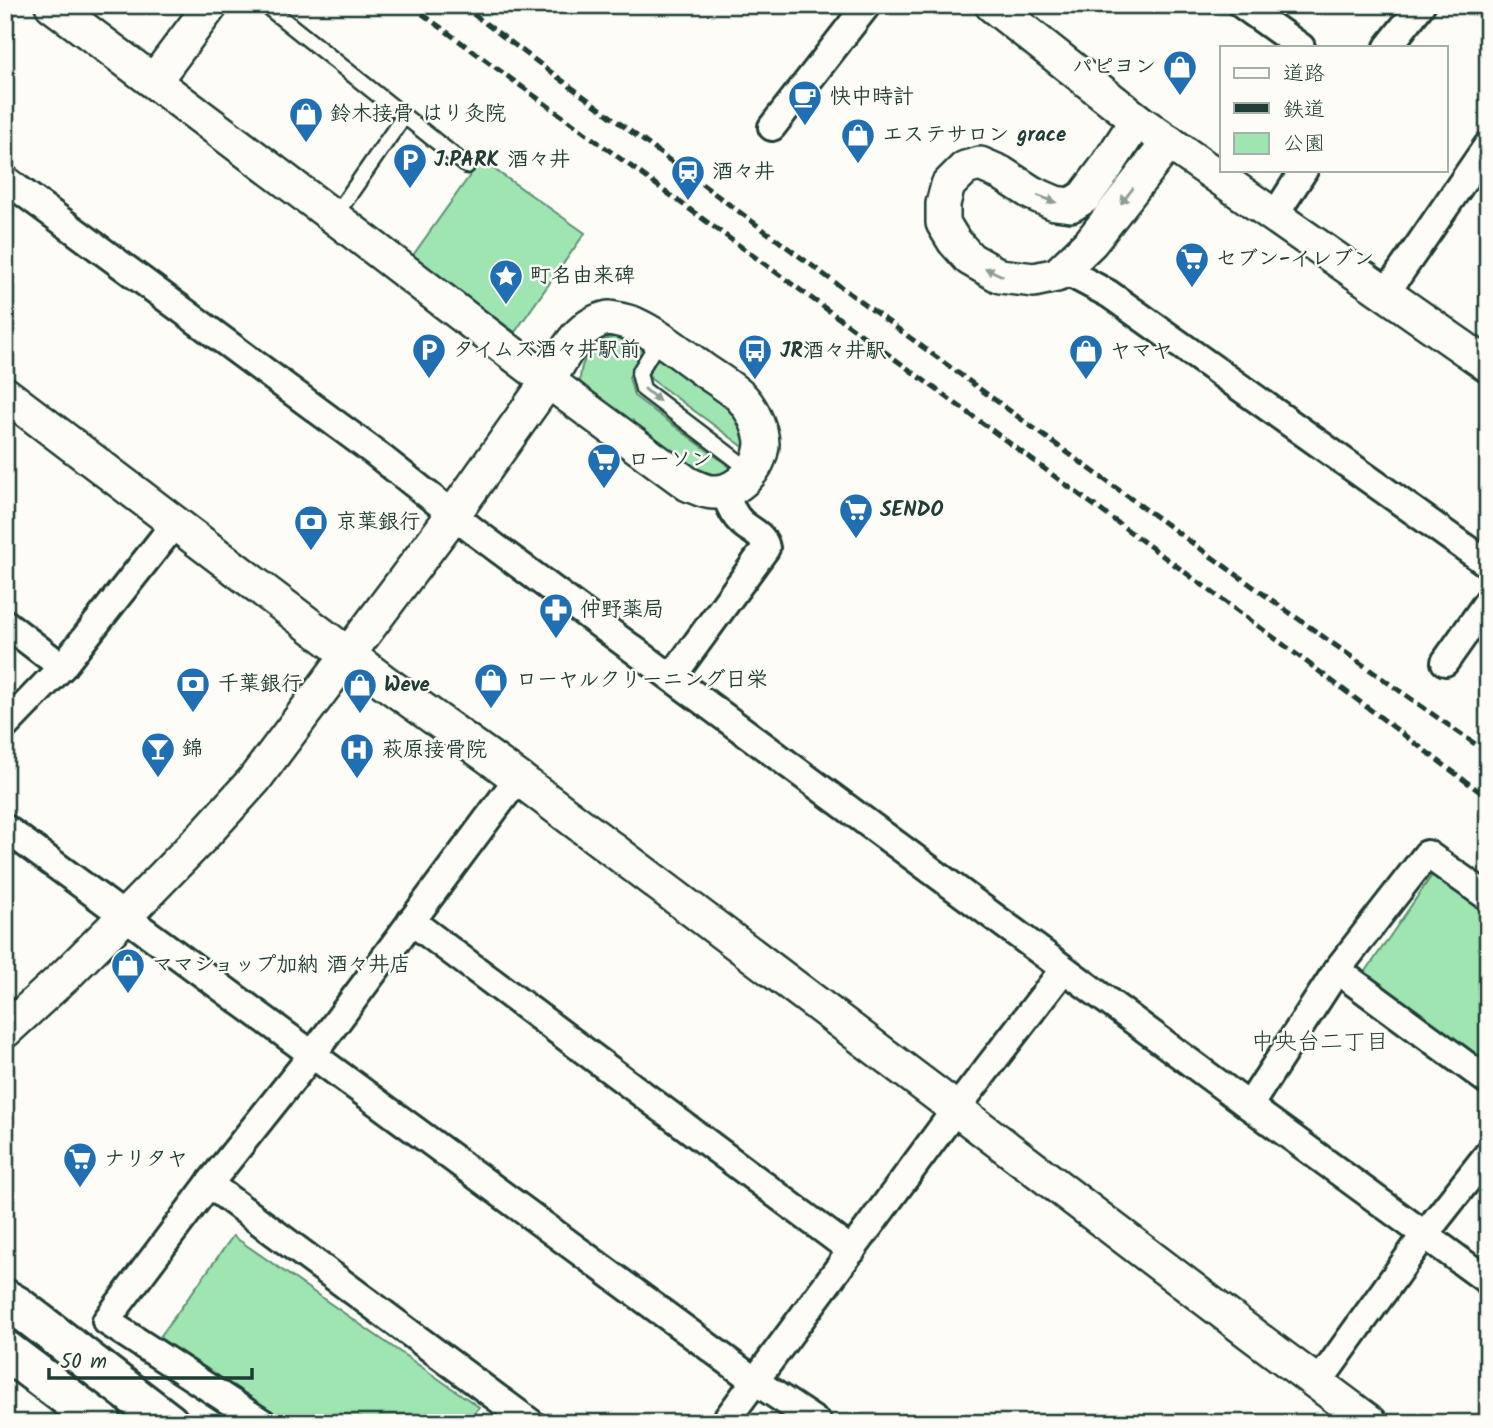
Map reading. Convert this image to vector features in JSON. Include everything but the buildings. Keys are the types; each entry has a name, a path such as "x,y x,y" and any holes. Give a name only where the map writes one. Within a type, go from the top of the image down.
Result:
{"highway":[{"path":"5,1300 17,1306 169,1423"},
{"path":"5,1350 102,1423"}],"street":[{"path":"5,1031 125,916 204,836 254,780 453,515 548,382 578,334 597,320 608,318 633,324 660,338 742,398 753,415 762,442 760,453 743,481 725,491 714,493 688,484 548,382 52,5"},
{"path":"154,81 211,5"},
{"path":"772,127 867,5"},
{"path":"992,5 1137,120 1487,363"},
{"path":"1242,5 1300,46"},
{"path":"1389,46 1421,5"},
{"path":"1137,120 1084,197 1071,205 1055,203 1032,193 1001,173 980,164 965,168 948,185 943,204 943,223 970,259 1000,276 1034,280 1057,275 1091,242 1169,142"},
{"path":"1386,293 1488,145"},
{"path":"1275,215 1303,172"},
{"path":"5,179 374,452 453,515 1488,1281"},
{"path":"1059,273 1075,276 1109,294 1488,564"},
{"path":"5,394 1371,1423"},
{"path":"672,677 766,548 765,541 736,516 725,491"},
{"path":"5,726 62,667 176,522"},
{"path":"1445,662 1488,601"},
{"path":"5,623 62,667"},
{"path":"263,1423 106,1321 209,1184 312,1055 517,778"},
{"path":"5,828 755,1381 818,1423"},
{"path":"1250,1106 1338,970 1427,854 1488,897"},
{"path":"411,921 852,1251"},
{"path":"724,1423 956,1109 1064,969"},
{"path":"1338,970 1488,1081"},
{"path":"1318,1383 1425,1234 1488,1154"},
{"path":"209,1184 531,1423"}],"lane":[{"path":"265,5 467,166"},
{"path":"334,217 404,116"},
{"path":"660,338 639,373 643,389 751,471"}],"green space":[{"path":"481,160 585,233 515,332 411,258"},
{"path":"618,336 637,343 647,351 629,377 634,396 734,470 719,478 706,478 580,386 582,367 588,352 601,342"},
{"path":"656,353 714,393 728,406 745,434 745,448 651,379 647,371"},
{"path":"1433,874 1488,912 1488,1066 1364,974"},
{"path":"233,1236 479,1407 468,1423 275,1423 157,1341"}],"railway":[{"path":"410,5 1288,648 1488,798"},
{"path":"461,5 972,383 1488,753"}],"place":[{"name":"パピヨン","path":"1180,97"},
{"name":"快中時計","path":"805,127"},
{"name":"鈴木接骨 はり灸院","path":"306,144"},
{"name":"エステサロン grace","path":"858,165"},
{"name":"J.PARK 酒々井","path":"410,190"},
{"name":"酒々井","path":"688,202"},
{"name":"セブン-イレブン","path":"1192,289"},
{"name":"町名由来碑","path":"506,306"},
{"name":"タイムズ酒々井駅前","path":"429,380"},
{"name":"JR酒々井駅","path":"755,381"},
{"name":"ヤマヤ","path":"1086,381"},
{"name":"ローソン","path":"604,490"},
{"name":"SENDO","path":"856,540"},
{"name":"京葉銀行","path":"311,552"},
{"name":"仲野薬局","path":"556,640"},
{"name":"ローヤルクリーニング日栄","path":"491,710"},
{"name":"千葉銀行","path":"193,714"},
{"name":"Weve","path":"360,715"},
{"name":"錦","path":"158,779"},
{"name":"萩原接骨院","path":"357,780"},
{"name":"ママショップ加納 酒々井店","path":"128,995"},
{"name":"ナリタヤ","path":"80,1189"}],"district":[{"name":"中央台二丁目","path":"1320,1043"}]}
